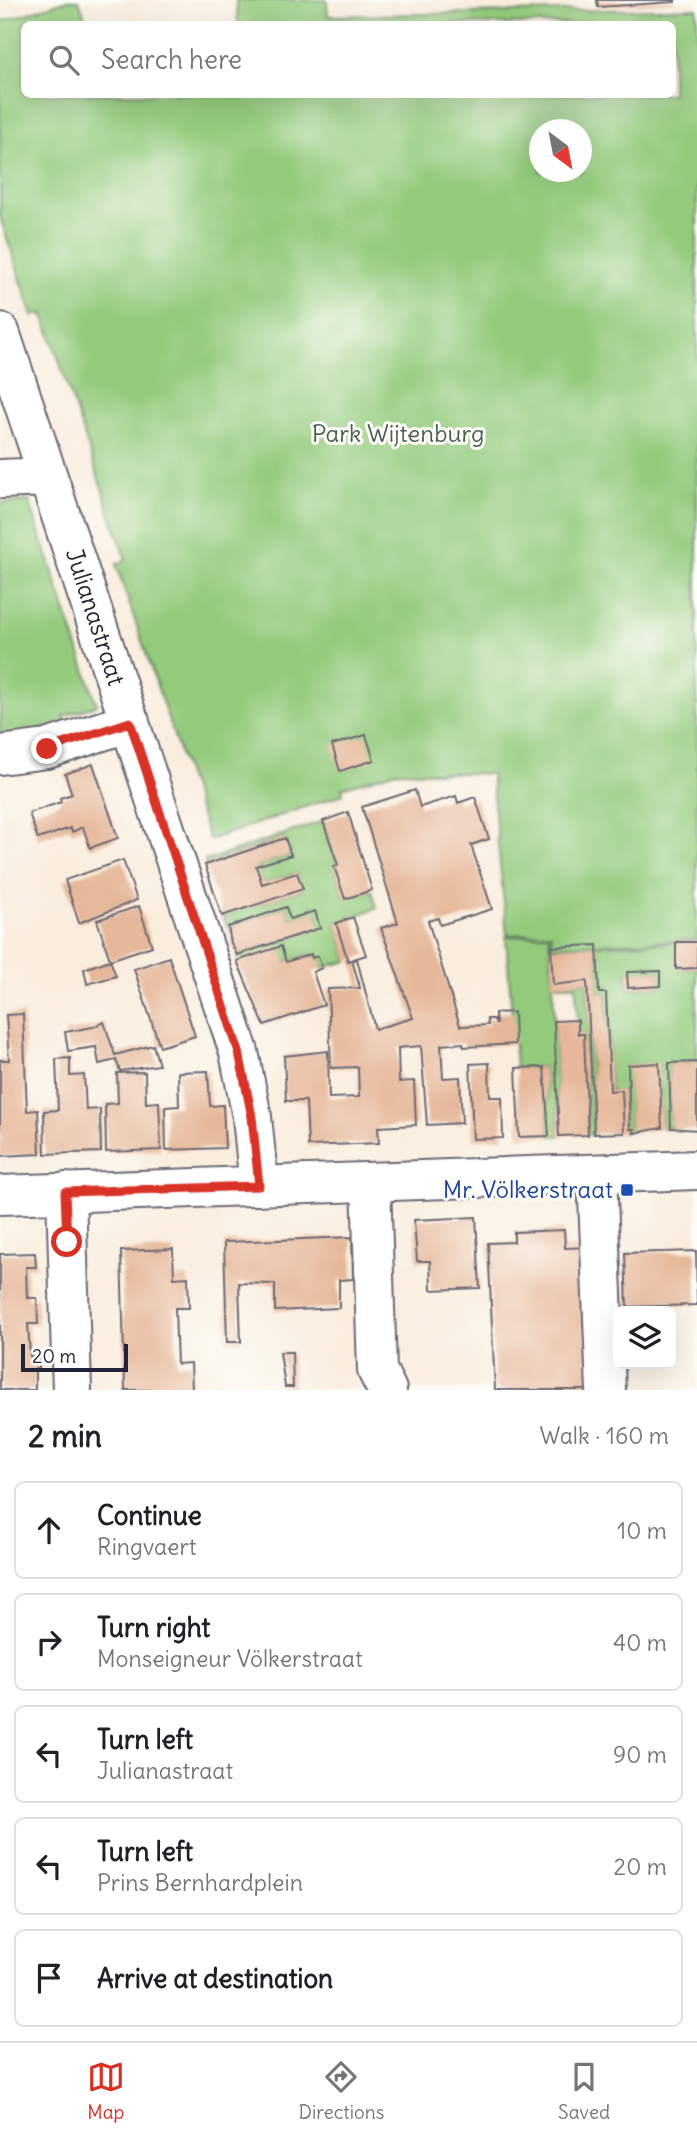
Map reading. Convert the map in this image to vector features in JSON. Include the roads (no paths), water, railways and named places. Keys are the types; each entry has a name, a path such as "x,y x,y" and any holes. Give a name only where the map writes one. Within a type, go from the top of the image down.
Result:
{"street":[{"name":"Julianastraat","path":"0,332 239,1052 252,1117 259,1186"},
{"path":"0,479 48,477"},
{"path":"0,755 47,749 130,722"},
{"path":"0,1195 697,1170"},
{"path":"597,1174 606,1390"},
{"path":"371,1182 377,1370 387,1390"},
{"path":"65,1192 72,1390"}],"place":[{"name":"Mr. Völkerstraat","path":"627,1190"}],"park label":[{"name":"Park Wijtenburg","path":"398,434"}]}
